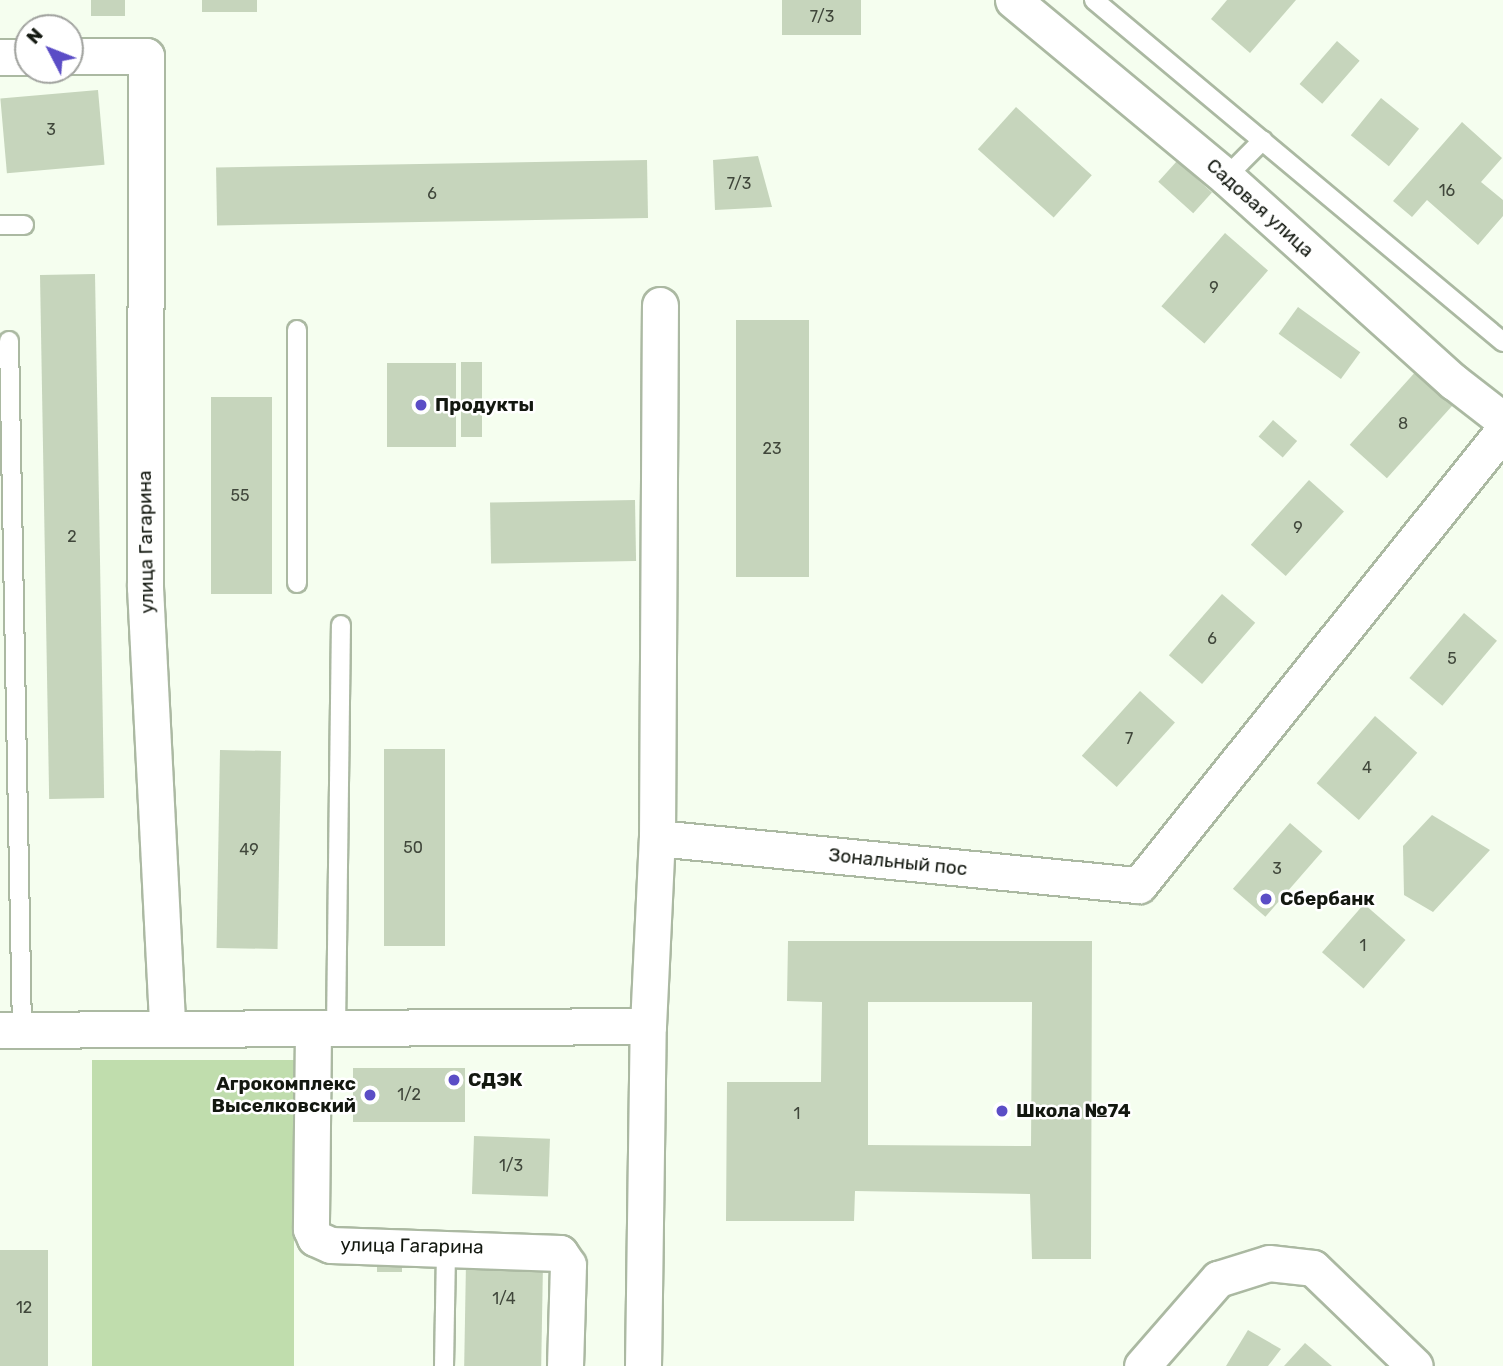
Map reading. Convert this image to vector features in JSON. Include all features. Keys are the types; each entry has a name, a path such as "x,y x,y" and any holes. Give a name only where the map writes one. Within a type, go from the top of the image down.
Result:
{"street":[{"name":"Садовая улица","path":"1013,0 1226,177 1454,382 1503,420"},
{"name":"улица Гагарина","path":"84,56 146,56 145,587 167,1027"},
{"path":"643,1366 648,1026 657,838 660,305"},
{"name":"Зональный пос","path":"657,838 1139,886 1503,431"},
{"path":"11,1030 648,1026"},
{"name":"улица Гагарина","path":"325,1030 311,1230 315,1238 331,1245 554,1250 566,1259 565,1366"},
{"path":"1142,1366 1217,1279 1269,1263 1313,1268 1415,1366"}],"lane":[{"path":"1094,0 1503,342"},
{"path":"1226,177 1263,140"},
{"path":"0,225 24,225"},
{"path":"297,330 297,583"},
{"path":"9,341 11,1030"},
{"path":"325,1030 341,625"},
{"path":"444,1366 446,1247"}],"green space":[{"path":"92,1060 294,1060 294,1366 92,1366"}],"building":[{"path":"91,0 125,0 125,16 91,16"},
{"path":"202,0 257,0 257,12 202,12"},
{"path":"782,0 861,0 861,35 782,35"},
{"path":"1227,0 1296,0 1250,53 1211,19"},
{"path":"1337,41 1360,61 1322,104 1300,84"},
{"path":"98,90 105,165 7,173 0,99"},
{"path":"1381,98 1419,129 1389,166 1351,135"},
{"path":"1016,107 1092,175 1054,218 978,149"},
{"path":"1462,122 1502,158 1481,182 1503,200 1503,216 1478,245 1427,200 1412,217 1393,201"},
{"path":"758,156 772,207 715,210 713,160"},
{"path":"647,160 648,218 217,226 216,168"},
{"path":"1177,161 1212,192 1193,213 1158,182"},
{"path":"1225,233 1268,270 1204,344 1161,306"},
{"path":"95,274 104,798 49,799 40,275"},
{"path":"1298,307 1360,352 1341,379 1279,334"},
{"path":"736,320 809,320 809,577 736,577"},
{"path":"461,362 482,362 482,437 461,437"},
{"name":"Продукты","path":"387,363 456,363 456,447 387,447"},
{"path":"1418,369 1455,402 1387,478 1350,445"},
{"path":"211,397 272,397 272,594 211,594"},
{"path":"1273,420 1297,441 1283,458 1259,437"},
{"path":"1309,480 1344,511 1286,576 1251,545"},
{"path":"635,500 636,561 491,564 490,503"},
{"path":"1222,594 1255,623 1202,684 1169,655"},
{"path":"1464,613 1497,641 1442,706 1409,678"},
{"path":"1140,691 1175,722 1117,787 1082,756"},
{"path":"1375,716 1417,753 1359,820 1317,783"},
{"path":"384,749 445,749 445,946 384,946"},
{"path":"220,750 281,751 278,949 217,948"},
{"path":"1432,815 1490,850 1433,912 1404,895 1403,846"},
{"path":"1290,823 1322,851 1265,917 1233,889"},
{"path":"1364,904 1406,940 1364,988 1322,952"},
{"path":"788,941 1092,941 1091,1259 1032,1259 1030,1194 855,1191 854,1221 726,1221 727,1082 821,1082 822,1002 787,1001","holes":["868,1002 1032,1002 1031,1146 868,1145"]},
{"path":"353,1068 465,1068 465,1122 353,1122"},
{"path":"474,1136 550,1139 548,1197 472,1194"},
{"path":"0,1250 48,1250 48,1366 0,1366"},
{"path":"377,1254 402,1254 402,1272 377,1272"},
{"path":"466,1262 543,1263 541,1366 464,1366"},
{"path":"1248,1330 1281,1349 1268,1366 1226,1366"},
{"path":"1305,1343 1332,1366 1284,1366"}],"place":[{"name":"Продукты","path":"421,405"},
{"name":"Сбербанк","path":"1266,899"},
{"name":"СДЭК","path":"454,1080"},
{"name":"Агрокомплекс Выселковский","path":"370,1095"},
{"name":"Школа №74","path":"1002,1111"}]}
